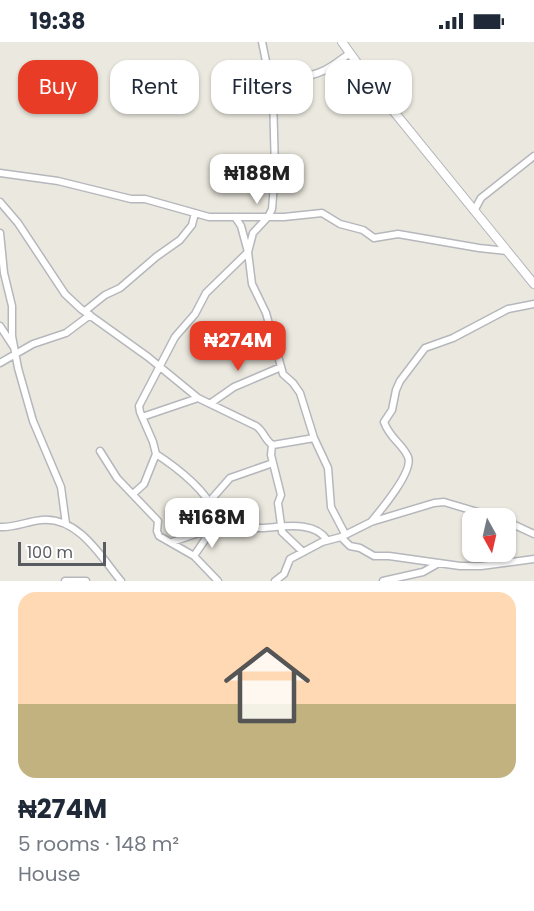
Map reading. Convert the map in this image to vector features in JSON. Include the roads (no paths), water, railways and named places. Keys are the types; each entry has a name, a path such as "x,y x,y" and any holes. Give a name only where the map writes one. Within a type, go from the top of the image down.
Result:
{"street":[{"path":"262,42 266,60"},
{"path":"342,42 378,92 534,284"},
{"path":"313,74 325,70 350,53"},
{"path":"134,494 144,484 156,454 140,406 175,337 195,314 206,293 248,252 253,233 268,217 273,201 275,172 273,114"},
{"path":"474,211 481,198 534,156"},
{"path":"0,173 58,181 131,199 145,199 209,217 268,217 322,213 333,221 363,230 374,238 398,234 469,247 507,251"},
{"path":"0,202 18,223 65,294 198,398 256,426 272,445 273,463 280,495 278,503 281,525 285,536 303,552"},
{"path":"0,363 33,344 66,333 105,295 120,288 180,240 192,225 195,213"},
{"path":"235,217 241,226 248,252 252,284 266,313 281,367 285,378 297,387 314,438 328,468 331,507 343,536 350,546 360,548 374,556 481,566 534,559"},
{"path":"0,233 4,273 12,306 14,346 33,421 61,487 66,524"},
{"path":"371,522 402,481 409,464 408,456 388,434 384,422 392,410 400,381 425,348 453,338 508,309 534,304"},
{"path":"0,326 14,346"},
{"path":"211,403 234,387 281,367"},
{"path":"142,417 198,398"},
{"path":"272,445 314,438"},
{"path":"100,451 117,478 158,521 159,536 194,556 218,581"},
{"path":"156,454 192,483 209,502 214,518 211,529 194,556"},
{"path":"209,502 230,478 273,463"},
{"path":"275,581 284,574 290,560 303,552 371,522 434,503 444,502 464,508"},
{"path":"0,527 43,520 66,524 86,538 121,581"},
{"path":"172,542 228,526 263,528 281,525 317,530 327,540"},
{"path":"516,525 534,534"},
{"path":"383,581 423,572 439,563"},
{"path":"65,581 86,581"}]}
